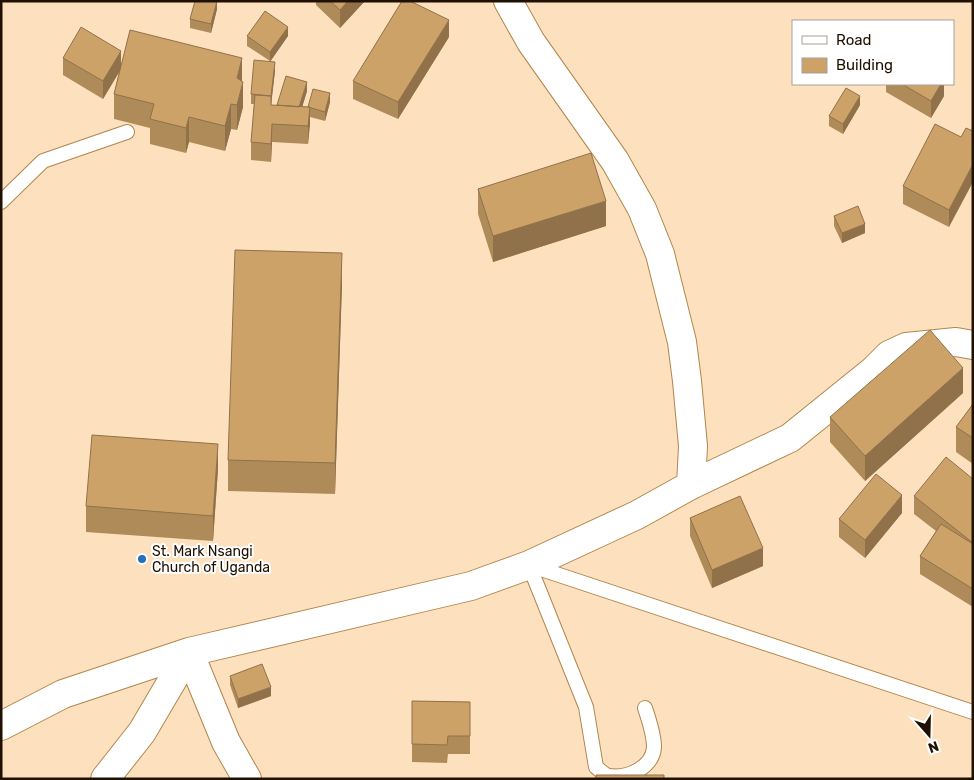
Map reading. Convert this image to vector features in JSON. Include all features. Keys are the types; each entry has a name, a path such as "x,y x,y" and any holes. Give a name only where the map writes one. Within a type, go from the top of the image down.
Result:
{"street":[{"path":"508,1 531,42 615,161 642,209 660,254 682,342 693,446 691,485"},
{"path":"1,726 63,694 189,652 471,586 529,565 637,515 691,485 790,438 873,371 889,355 906,347 956,342 973,345"},
{"path":"105,779 142,732 189,652"},
{"path":"189,652 226,742 247,779"}],"lane":[{"path":"1,202 43,161 127,132"},
{"path":"529,565 586,708 596,767 603,773 610,776 632,775 647,764 654,748 652,732 645,708"},
{"path":"529,565 973,712"}],"building":[{"path":"195,1 217,1 211,24 190,19"},
{"path":"330,1 348,1 340,10"},
{"path":"402,1 410,1 449,20 398,102 353,81"},
{"path":"265,11 288,27 270,52 247,36"},
{"path":"81,27 121,51 103,81 63,58"},
{"path":"130,30 242,58 237,78 243,82 237,105 231,104 225,126 189,117 186,128 150,119 154,104 114,94"},
{"path":"254,60 275,62 271,96 251,94"},
{"path":"286,76 307,82 299,107 277,105"},
{"path":"904,85 940,85 931,101"},
{"path":"846,88 860,96 843,124 829,116"},
{"path":"313,89 330,93 325,112 308,107"},
{"path":"255,95 271,96 271,105 310,107 308,126 272,124 271,144 251,142"},
{"path":"935,124 961,137 966,128 973,131 973,164 949,210 903,186"},
{"path":"591,153 606,201 493,236 478,189"},
{"path":"858,206 865,224 842,233 834,216"},
{"path":"235,250 342,253 335,463 228,460"},
{"path":"930,330 963,368 865,456 830,417"},
{"path":"973,404 973,438 956,427"},
{"path":"92,435 218,444 213,516 86,506"},
{"path":"946,457 973,479 973,543 914,496"},
{"path":"876,474 902,495 865,540 839,519"},
{"path":"740,496 763,548 712,570 690,518"},
{"path":"941,524 973,544 973,589 920,556"},
{"path":"262,664 271,687 238,699 230,676"},
{"path":"412,701 470,702 470,736 448,736 447,745 412,744"},
{"path":"596,775 664,775 664,779 596,779"}],"place":[{"name":"St. Mark Nsangi Church of Uganda","path":"142,559"}]}
